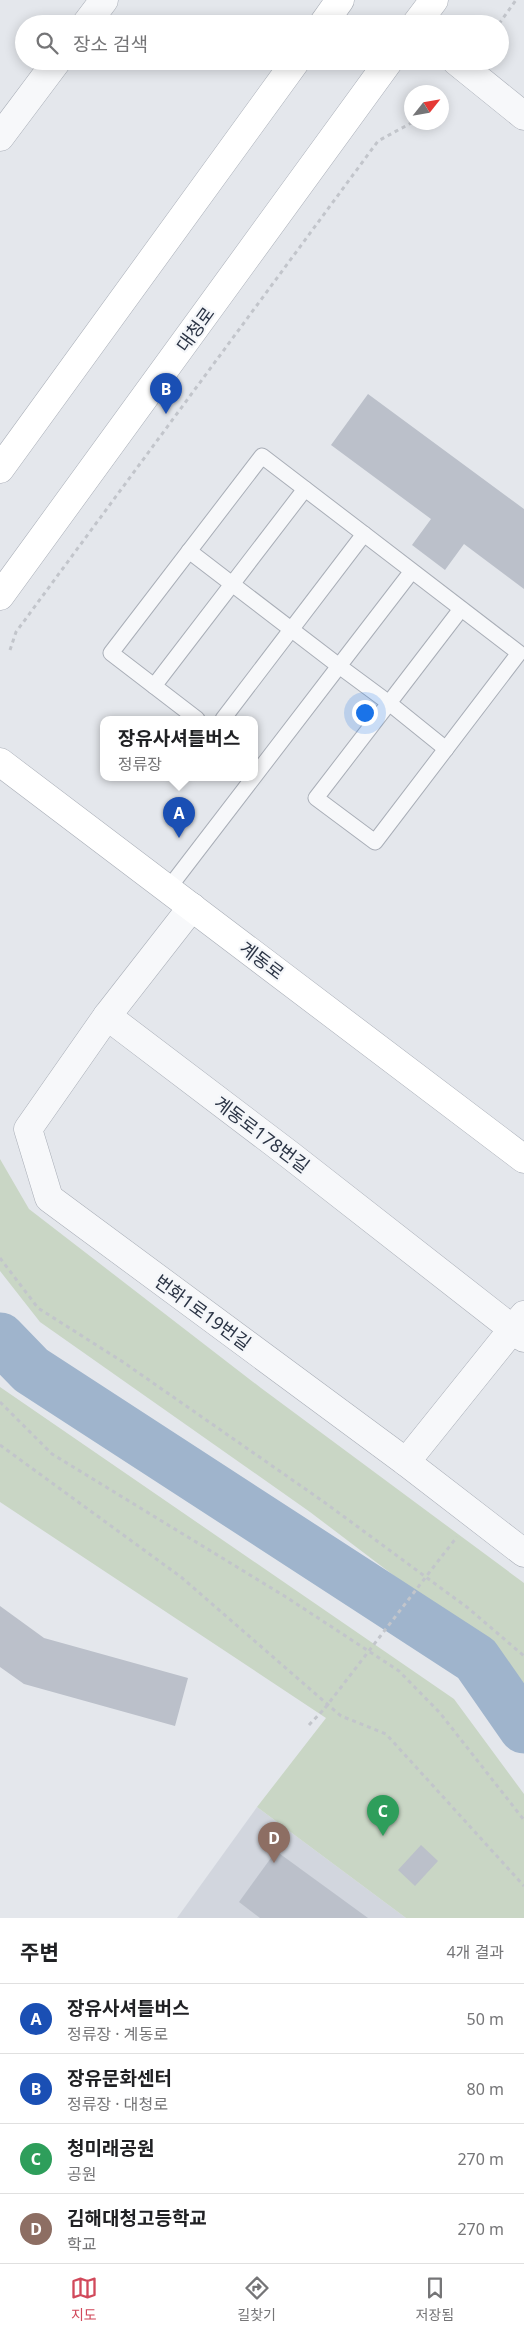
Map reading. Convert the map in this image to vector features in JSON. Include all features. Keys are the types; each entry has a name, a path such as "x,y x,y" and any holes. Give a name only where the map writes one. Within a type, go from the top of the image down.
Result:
{"main road":[{"path":"329,15 340,0"},
{"path":"423,15 433,1"},
{"path":"0,469 289,70"},
{"name":"대청로","path":"0,596 382,70"},
{"name":"계동로","path":"0,762 524,1159"}],"street":[{"path":"93,15 104,0"},
{"path":"0,137 50,70"},
{"path":"467,70 524,116"},
{"path":"107,1016 192,907"},
{"name":"계동로178번길","path":"107,1016 520,1328"},
{"name":"번화1로19번길","path":"107,1016 28,1129 49,1198 406,1462 524,1553"},
{"path":"406,1462 520,1328"}],"lane":[{"path":"193,716 111,653 262,456 461,608 519,653 375,842 316,798 461,608"},
{"path":"154,686 305,489"},
{"path":"224,716 364,534"},
{"path":"189,551 389,703 446,749"},
{"path":"258,772 412,571"},
{"path":"168,889 251,781"}],"path":[{"path":"505,15 516,0"},
{"path":"10,650 16,632 378,141 404,127"},
{"path":"0,1258 38,1308 123,1362 324,1502 468,1608 524,1656"},
{"path":"0,1402 52,1454 286,1597 399,1671 440,1713 524,1820"},
{"path":"0,1445 181,1577 341,1716 386,1734 524,1886"},
{"path":"308,1725 325,1708 442,1556"}],"shaded area":[{"path":"257,1807 406,1918 177,1918"}],"green space":[{"path":"0,1159 29,1209 261,1388 524,1583 524,1694 496,1653 310,1512 40,1322 0,1271"},
{"path":"0,1387 454,1699 524,1794 524,1918 406,1918 257,1807 326,1718 0,1502"}],"building":[{"path":"368,394 524,509 524,589 464,544 445,570 412,545 431,519 331,445"},
{"path":"0,1606 44,1638 188,1678 175,1726 24,1684 0,1667"},
{"path":"421,1845 438,1861 415,1886 398,1870"},
{"path":"276,1851 368,1918 260,1918 239,1902"}],"waterway":[{"path":"0,1338 31,1370 476,1659 524,1728"}],"place":[{"name":"장유문화센터","path":"166,414"},
{"name":"장유사셔틀버스","path":"179,838"},
{"name":"청미래공원","path":"383,1836"},
{"name":"김해대청고등학교","path":"274,1863"}]}
